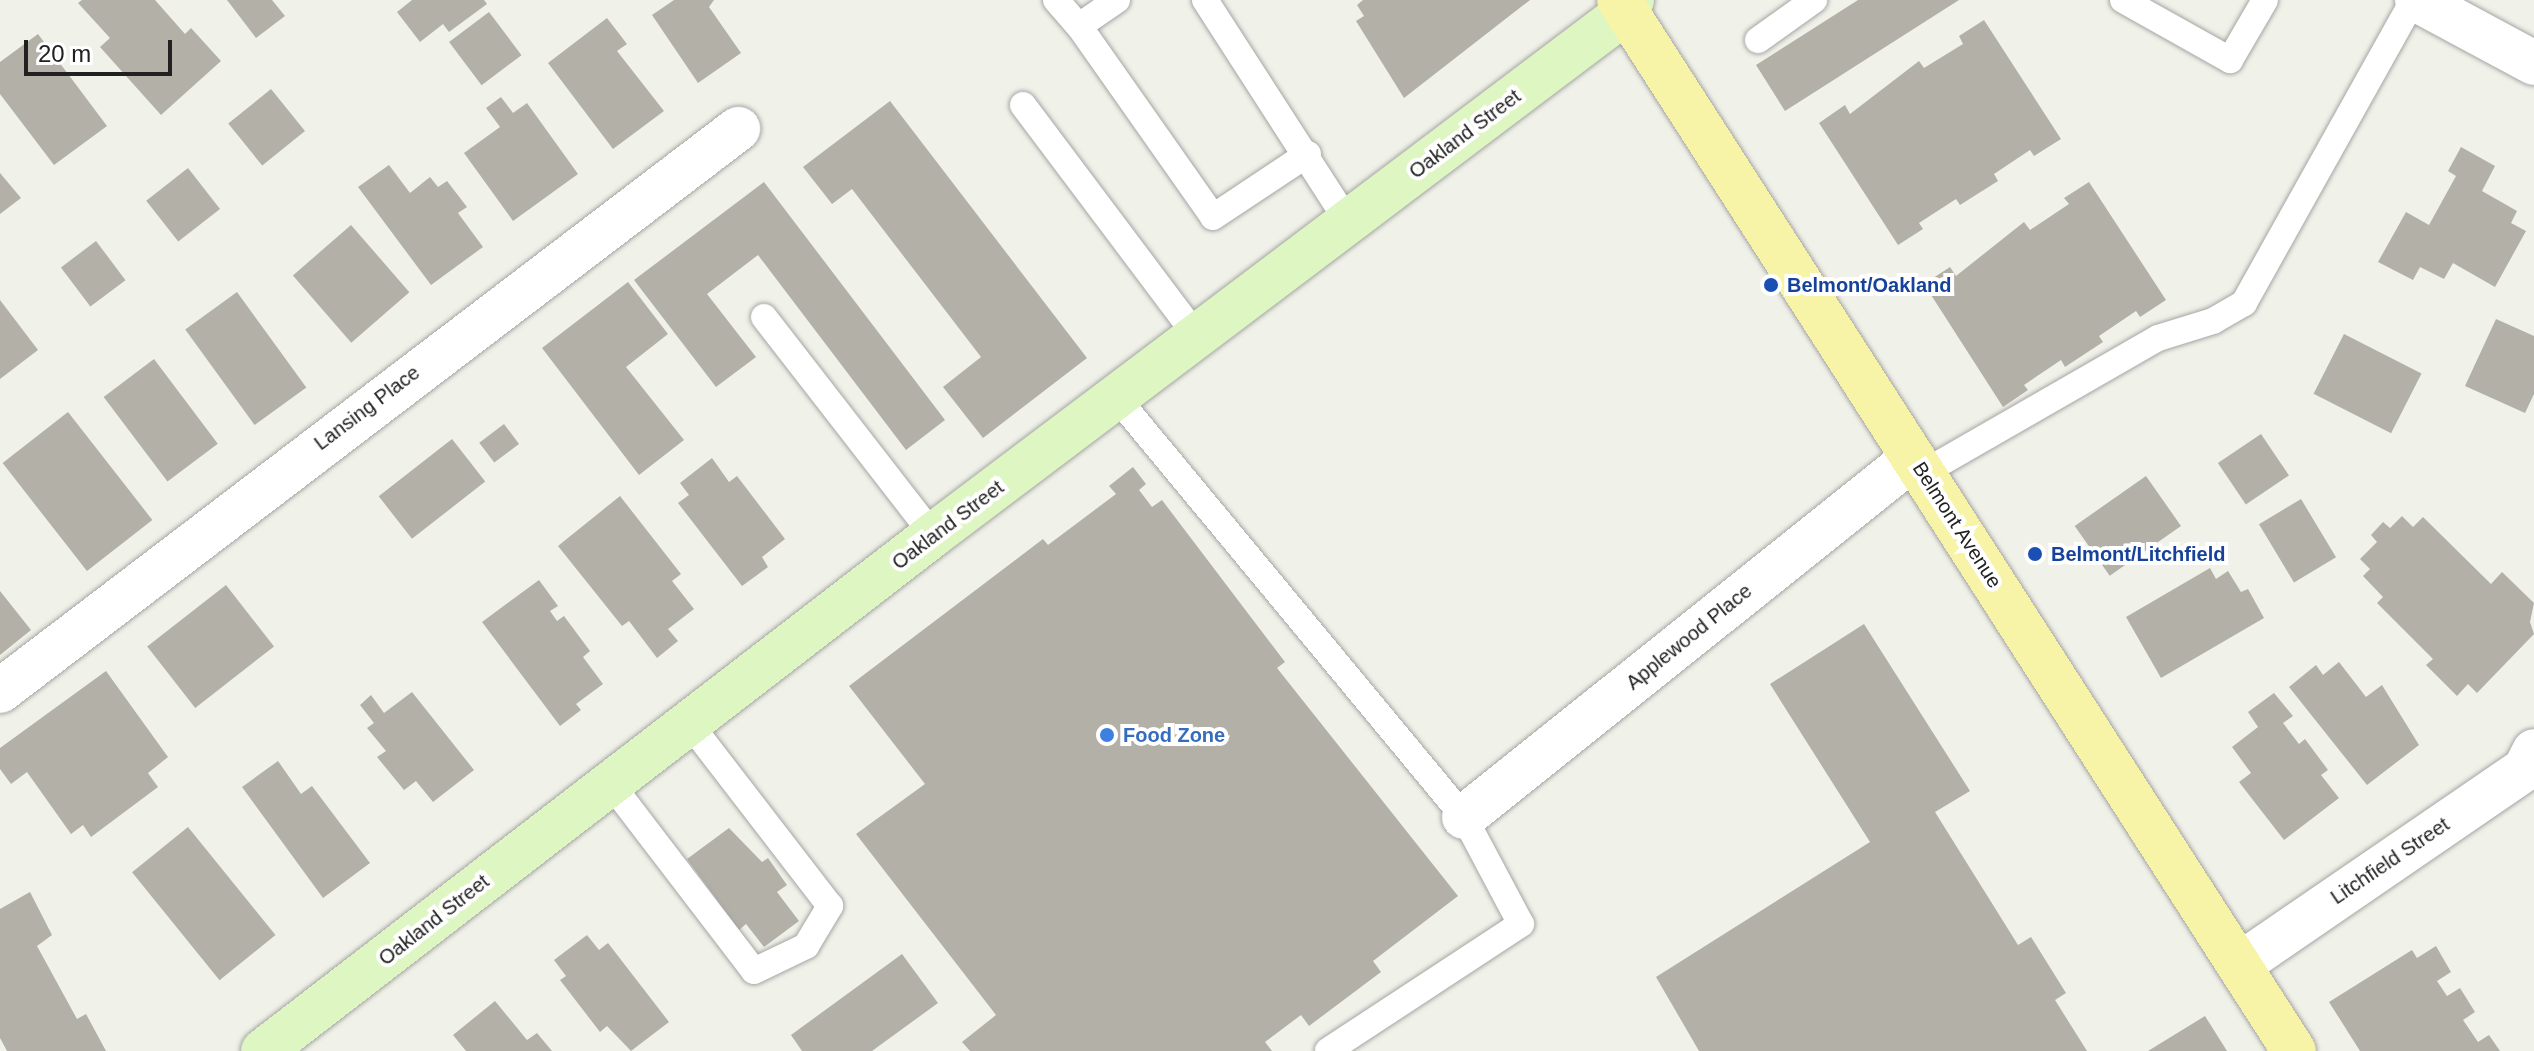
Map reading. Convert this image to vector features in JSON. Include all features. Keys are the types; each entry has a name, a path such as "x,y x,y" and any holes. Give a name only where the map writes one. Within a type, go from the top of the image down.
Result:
{"main road":[{"name":"Belmont Avenue","path":"1626,4 2294,1051"},
{"name":"Oakland Street","path":"263,1051 933,535 1348,222 1626,4"}],"street":[{"path":"2415,0 2534,63"},
{"name":"Lansing Place","path":"0,691 738,129"},
{"name":"Applewood Place","path":"1464,817 1918,465"},
{"name":"Litchfield Street","path":"2239,965 2531,765"}],"lane":[{"path":"1056,0 1079,26 1213,217 1308,154"},
{"path":"1079,26 1117,0"},
{"path":"1205,0 1308,154 1348,222"},
{"path":"1758,40 1814,0"},
{"path":"2123,0 2230,60 2265,0"},
{"path":"1918,465 2158,338 2213,321 2244,303 2415,0"},
{"path":"1023,105 1197,337"},
{"path":"764,317 933,535"},
{"path":"1117,398 1464,817 1521,924 1328,1051"},
{"path":"611,784 754,971 806,946 830,906 689,723"}],"building":[{"path":"82,0 155,0 185,34 191,28 221,61 161,115 100,47 110,38 78,3"},
{"path":"227,0 272,0 285,16 256,38"},
{"path":"412,0 484,0 487,4 449,32 443,24 420,42 397,12"},
{"path":"674,0 714,0 709,7 741,53 698,83 652,15"},
{"path":"1363,0 1530,0 1404,98 1356,21 1364,16 1357,5"},
{"path":"1858,0 1959,0 1785,111 1756,65"},
{"path":"489,12 521,55 482,85 449,42"},
{"path":"607,18 627,44 617,51 664,111 613,149 548,63"},
{"path":"1984,20 2061,139 2034,156 2030,150 1994,174 1998,181 1960,205 1956,199 1919,223 1923,229 1898,245 1819,123 1845,105 1850,114 1919,61 1924,68 1963,44 1959,36"},
{"path":"38,34 107,126 54,165 0,94 0,62"},
{"path":"271,89 305,131 262,166 228,124"},
{"path":"501,97 513,113 527,103 578,174 513,221 464,153 500,127 486,108"},
{"path":"890,101 1087,358 983,438 943,387 981,357 852,189 832,204 803,167"},
{"path":"2461,147 2495,166 2482,191 2517,211 2511,223 2526,231 2495,287 2453,263 2444,279 2420,267 2413,280 2378,262 2406,212 2429,225 2456,176 2448,171"},
{"path":"389,165 410,193 430,177 438,187 447,181 467,207 458,213 483,247 431,285 358,187"},
{"path":"188,168 220,209 178,242 146,201"},
{"path":"0,173 21,198 0,214"},
{"path":"764,182 945,420 906,450 758,255 707,294 756,357 716,387 634,280"},
{"path":"2089,182 2166,300 2140,317 2136,311 2099,336 2103,342 2065,367 2061,360 2024,385 2028,390 2003,407 1924,284 1950,267 1956,276 2024,222 2030,230 2069,204 2064,198"},
{"path":"351,225 409,292 351,343 293,276"},
{"path":"96,241 125,280 90,307 61,267"},
{"path":"628,282 668,334 626,367 684,440 639,475 542,348"},
{"path":"237,292 306,387 255,425 185,330"},
{"path":"0,300 38,350 0,379"},
{"path":"2496,319 2534,336 2534,394 2525,413 2465,386"},
{"path":"2344,334 2422,373 2391,433 2314,394"},
{"path":"154,359 218,444 167,482 104,397"},
{"path":"68,412 152,520 87,571 3,463"},
{"path":"504,424 519,444 494,463 479,443"},
{"path":"2261,434 2289,475 2246,505 2218,463"},
{"path":"452,439 485,482 412,539 379,496"},
{"path":"712,458 729,482 737,476 785,539 762,557 768,567 742,586 678,503 689,495 680,483"},
{"name":"Food Zone","path":"1133,467 1146,484 1139,490 1152,507 1162,500 1285,662 1277,668 1458,896 1373,961 1381,972 1309,1026 1301,1015 1265,1042 1272,1051 970,1051 962,1042 996,1015 856,834 925,784 849,686 1043,539 1048,545 1116,494 1109,486"},
{"path":"2146,476 2181,526 2110,576 2075,526"},
{"path":"620,496 681,574 672,581 694,609 668,629 678,641 657,658 629,621 622,626 558,546"},
{"path":"2301,499 2336,557 2294,583 2259,524"},
{"path":"2402,516 2413,527 2423,517 2491,584 2502,572 2534,603 2530,622 2534,634 2477,693 2468,684 2457,696 2426,665 2433,659 2377,603 2383,597 2363,576 2370,569 2360,559 2377,542 2371,535 2383,522 2390,528"},
{"path":"2210,568 2216,579 2228,571 2241,592 2248,589 2264,618 2161,678 2126,617"},
{"path":"539,580 558,606 550,611 557,621 564,616 590,651 583,657 603,684 576,704 581,710 560,726 482,622"},
{"path":"226,585 274,646 195,708 147,647"},
{"path":"0,591 31,630 0,655"},
{"path":"1864,624 1970,791 1935,812 2018,945 2031,937 2066,993 2055,1000 2087,1051 1699,1051 1656,977 1870,842 1770,684"},
{"path":"2339,662 2366,697 2382,685 2419,745 2367,785 2289,687 2316,665 2323,675"},
{"path":"106,671 168,757 148,773 158,787 91,837 83,825 71,834 27,772 11,784 0,769 0,748"},
{"path":"412,692 474,770 433,802 416,781 404,790 377,757 386,751 367,728 374,723 360,705 371,695 384,713"},
{"path":"2274,693 2293,716 2283,723 2299,744 2305,739 2328,770 2321,775 2339,798 2284,840 2239,782 2251,773 2232,747 2258,727 2248,712"},
{"path":"278,761 301,794 312,786 370,863 323,898 242,787"},
{"path":"188,827 275,935 220,980 132,872"},
{"path":"729,828 762,862 768,858 787,885 777,892 799,921 764,947 746,924 739,930 687,859"},
{"path":"30,892 52,935 37,946 77,1019 86,1014 106,1051 7,1051 0,1038 0,909"},
{"path":"587,935 599,950 608,943 669,1022 631,1051 607,1026 600,1032 560,980 566,976 554,960"},
{"path":"2436,946 2451,972 2437,981 2447,996 2460,988 2475,1012 2463,1020 2478,1042 2489,1035 2500,1051 2360,1051 2329,1002 2412,950 2417,958"},
{"path":"902,954 938,1003 872,1051 802,1051 791,1035"},
{"path":"495,1001 527,1040 537,1033 552,1051 466,1051 453,1035"},
{"path":"2205,1016 2227,1051 2148,1051"}],"place":[{"name":"Belmont/Oakland","path":"1771,285"},
{"name":"Belmont/Litchfield","path":"2035,554"},
{"name":"Food Zone","path":"1107,735"}]}
